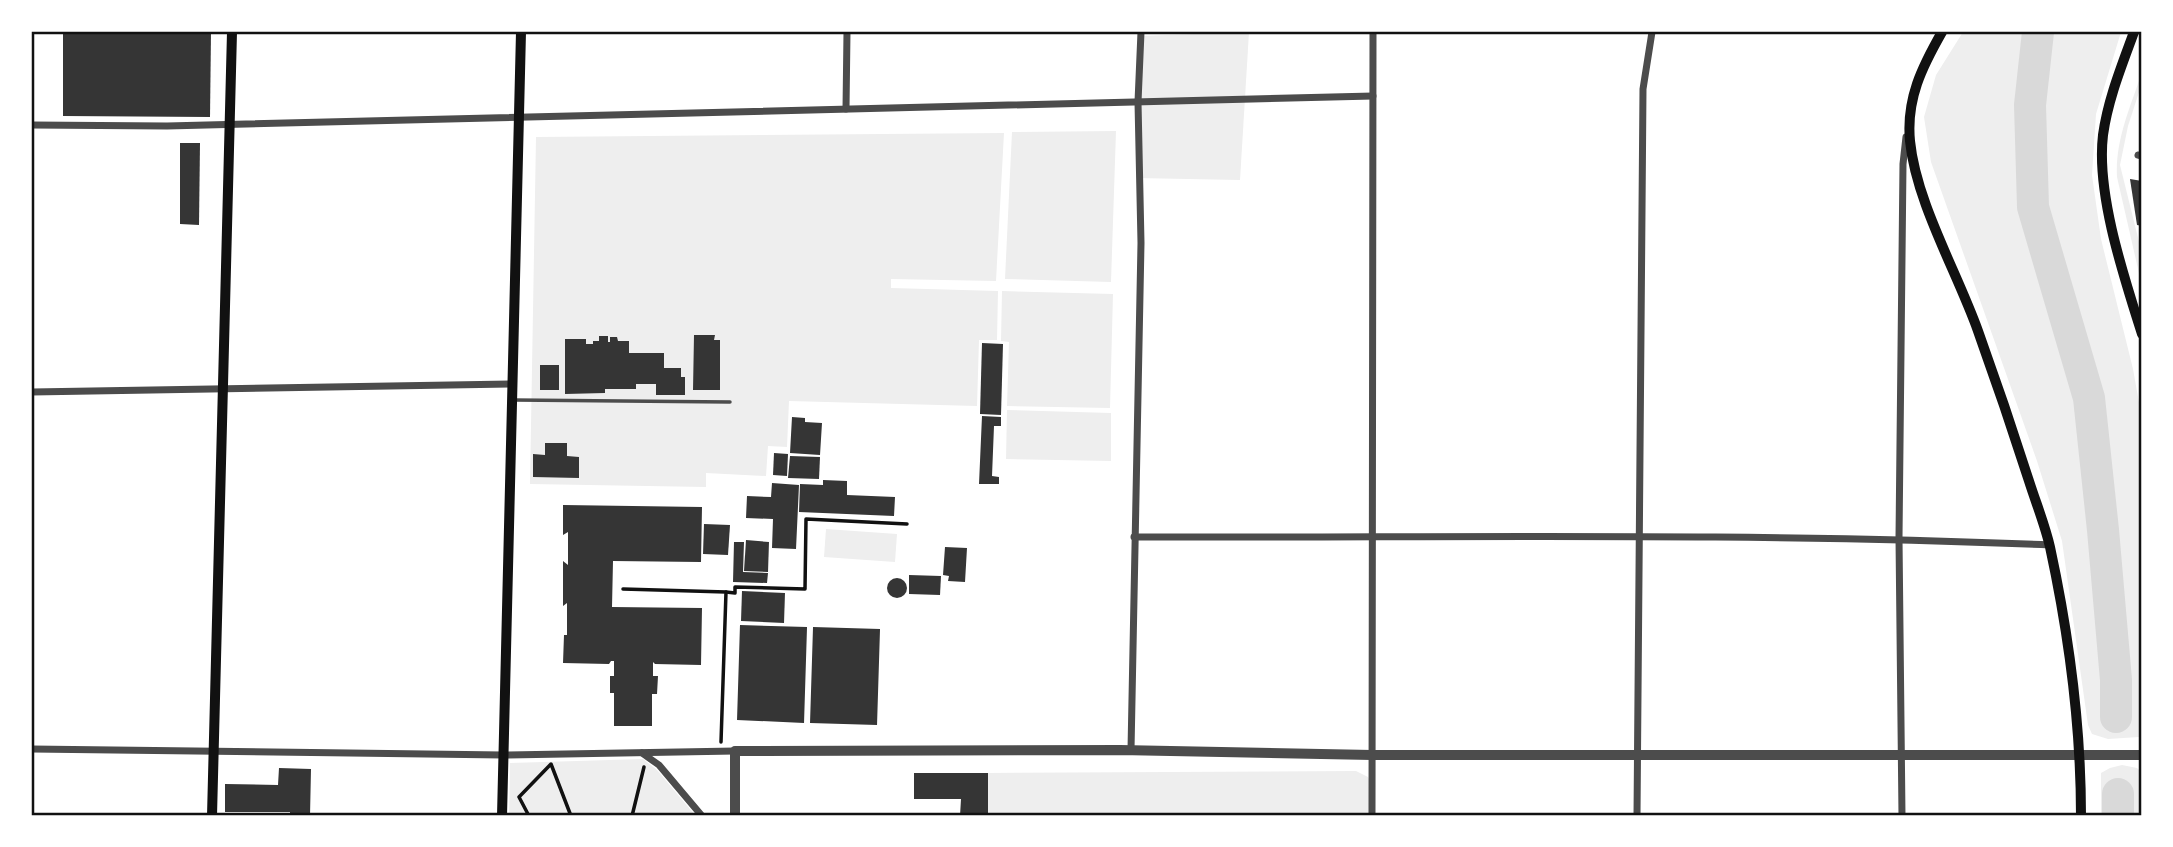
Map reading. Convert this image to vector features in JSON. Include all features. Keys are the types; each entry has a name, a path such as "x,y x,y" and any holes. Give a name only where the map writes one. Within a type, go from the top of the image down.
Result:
{"main road":[{"path":"212,816 232,32"},
{"path":"502,816 521,32"},
{"path":"1942,32 1924,63 1910,106 1910,142 1919,183 1967,299 2050,545 2071,663 2081,755 2081,816"},
{"path":"2134,32 2112,95 2104,135 2102,175 2125,281 2141,334"}],"street":[{"path":"846,109 847,32"},
{"path":"1132,750 1141,243 1138,102 1141,32"},
{"path":"1372,816 1373,32"},
{"path":"1637,816 1643,89 1652,32"},
{"path":"32,125 228,124 1373,96"},
{"path":"1902,816 1899,538 1903,164 1910,106"},
{"path":"32,392 512,384"},
{"path":"1134,537 1899,538 2050,545"},
{"path":"32,749 503,755 721,751 1132,750 1372,755 2141,754"},
{"path":"735,751 735,816"},
{"path":"641,752 659,765 702,816"}],"lane":[{"path":"512,400 730,402"}],"path":[{"path":"623,589 735,593 735,587 805,589 806,519 907,524"},
{"path":"721,751 726,592"},
{"path":"529,816 519,797 551,764 571,816"},
{"path":"632,816 645,765"}],"shaded area":[{"path":"1249,32 1240,180 1136,178 1140,36"},
{"path":"1963,32 2121,32 2096,114 2092,175 2101,239 2133,369 2141,414 2142,736 2139,737 2108,739 2092,734 2088,725 2062,541 2037,461 1931,162 1924,117 1936,75"},
{"path":"2141,75 2141,86 2128,126 2120,165 2141,250 2141,282 2117,177 2117,164 2128,112"},
{"path":"1116,131 1111,282 1005,279 1012,132"},
{"path":"1004,133 996,281 891,279 891,288 998,291 997,340 979,340 977,406 789,401 787,447 768,446 766,476 706,473 706,487 530,484 536,137"},
{"path":"1002,291 1113,294 1110,408 1007,406 1009,342 1001,341"},
{"path":"1007,410 1111,413 1111,461 1006,459"},
{"path":"826,529 897,534 895,562 824,557"},
{"path":"643,759 657,770 695,815 509,816 510,763"},
{"path":"2122,765 2137,768 2141,772 2141,815 2101,815 2101,773"},
{"path":"1356,771 1368,777 1371,783 1372,815 988,815 988,773"}],"building":[{"path":"63,32 211,32 210,117 63,116"},
{"path":"180,143 200,143 199,225 180,224"},
{"path":"2130,179 2142,181 2142,226 2137,225"},
{"path":"694,335 715,335 714,340 720,340 720,390 693,390"},
{"path":"599,336 608,336 608,342 610,337 617,337 618,341 629,341 629,353 664,353 664,368 681,368 681,377 685,377 685,395 656,395 656,384 636,384 636,389 605,389 605,393 565,394 565,339 586,339 586,344 593,344 593,341 599,341"},
{"path":"982,343 1003,344 1001,415 980,414"},
{"path":"540,365 559,365 559,390 540,390"},
{"path":"982,416 1001,417 1001,426 994,426 992,476 999,477 999,484 979,484"},
{"path":"792,417 805,418 805,422 822,423 820,455 790,453"},
{"path":"545,443 567,443 567,456 579,457 579,478 533,477 533,454 545,455"},
{"path":"774,453 788,454 787,476 773,475"},
{"path":"790,456 820,457 819,479 788,478"},
{"path":"823,480 847,481 847,495 895,497 894,516 799,512 800,484 823,485"},
{"path":"772,483 799,485 796,549 772,548 773,519 746,518 747,496 771,497"},
{"path":"563,505 702,507 701,562 613,561 612,607 702,608 701,665 653,662 653,676 658,676 657,694 652,694 652,726 614,726 614,693 610,693 610,676 614,676 614,661 609,664 563,663 564,635 567,635 567,603 563,606 563,561 568,565 568,532 563,535"},
{"path":"704,524 730,525 728,555 703,554"},
{"path":"746,540 769,542 768,572 744,571"},
{"path":"734,542 744,542 743,572 768,573 767,583 733,582"},
{"path":"945,547 967,548 965,582 948,581 949,576 943,575"},
{"path":"909,575 941,576 940,595 909,594"},
{"path":"897,578 904,581 907,588 904,595 897,598 890,595 887,588 890,581"},
{"path":"742,591 785,593 784,623 741,621"},
{"path":"740,625 807,627 804,723 737,720"},
{"path":"813,627 880,629 877,725 810,723"},
{"path":"279,768 311,769 310,816 290,816 290,812 225,812 225,784 278,785"},
{"path":"914,773 988,773 988,816 960,816 961,799 914,799"}],"waterway":[{"path":"2038,32 2030,105 2033,207 2089,398 2116,680 2116,717"},
{"path":"2118,794 2118,816"}]}
